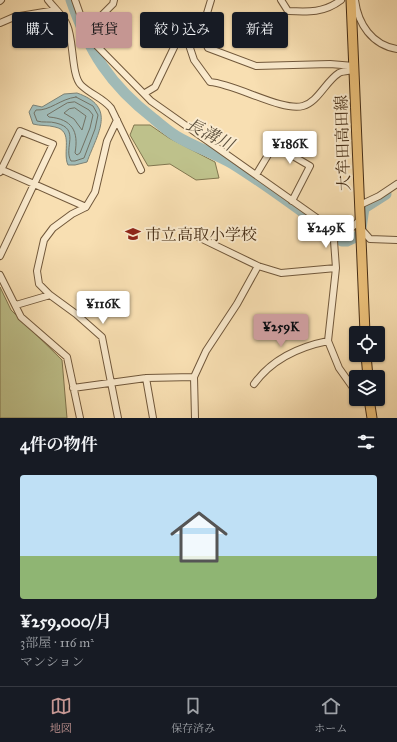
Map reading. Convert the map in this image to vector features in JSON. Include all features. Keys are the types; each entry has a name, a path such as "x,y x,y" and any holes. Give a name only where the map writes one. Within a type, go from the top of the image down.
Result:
{"main road":[{"name":"大牟田高田線","path":"351,0 365,326"},
{"path":"368,406 372,418"}],"street":[{"path":"48,0 67,24 72,41 76,75 81,85 107,103 117,120 141,170"},
{"path":"75,0 79,12"},
{"path":"105,12 113,4 114,0"},
{"path":"207,12 211,0"},
{"path":"281,0 288,11 319,12 334,6 341,0"},
{"path":"356,0 362,25 371,37 397,49"},
{"path":"0,23 14,17 56,10"},
{"path":"99,48 145,93 151,101 338,233 348,231 360,224 370,239 397,240"},
{"path":"145,93 155,87 174,48"},
{"path":"189,48 194,60 210,82 226,85 263,100 296,108 304,106 314,99 339,73 354,68"},
{"path":"208,48 256,66 330,64 354,68"},
{"path":"117,120 107,141 95,192 86,207 72,214 53,228 44,240 37,271 39,284 50,295 76,314 102,337 118,418"},
{"path":"0,256 35,185 53,144 20,131 0,170 35,185 86,207"},
{"path":"256,175 274,145 310,166 292,201"},
{"path":"360,205 397,184"},
{"path":"338,233 334,241 336,268 328,341 339,368 349,382"},
{"path":"196,236 258,266 281,273 336,268"},
{"path":"195,418 194,377 206,351 237,304 258,266"},
{"path":"0,275 21,317 67,357 80,418"},
{"path":"16,306 50,295"},
{"path":"254,384 272,363 308,345 328,341"},
{"path":"73,388 146,378 194,377"},
{"path":"146,378 153,418"}],"green space":[{"path":"134,125 150,125 169,138 215,162 219,178 196,180 170,164 148,166 130,135"},
{"path":"0,287 11,310 62,360 67,418 0,418"}],"water":[{"path":"77,93 97,105 101,113 101,122 96,141 87,162 68,165 66,160 66,137 64,133 61,129 55,127 33,124 29,112 33,105 42,107 64,94"}],"waterway":[{"name":"長溝川","path":"71,0 85,36 94,52 113,80 139,106 176,136 233,164 288,201 342,241 347,241 360,235 364,208 386,194"}],"place":[{"name":"市立高取小学校","path":"133,234"}]}
